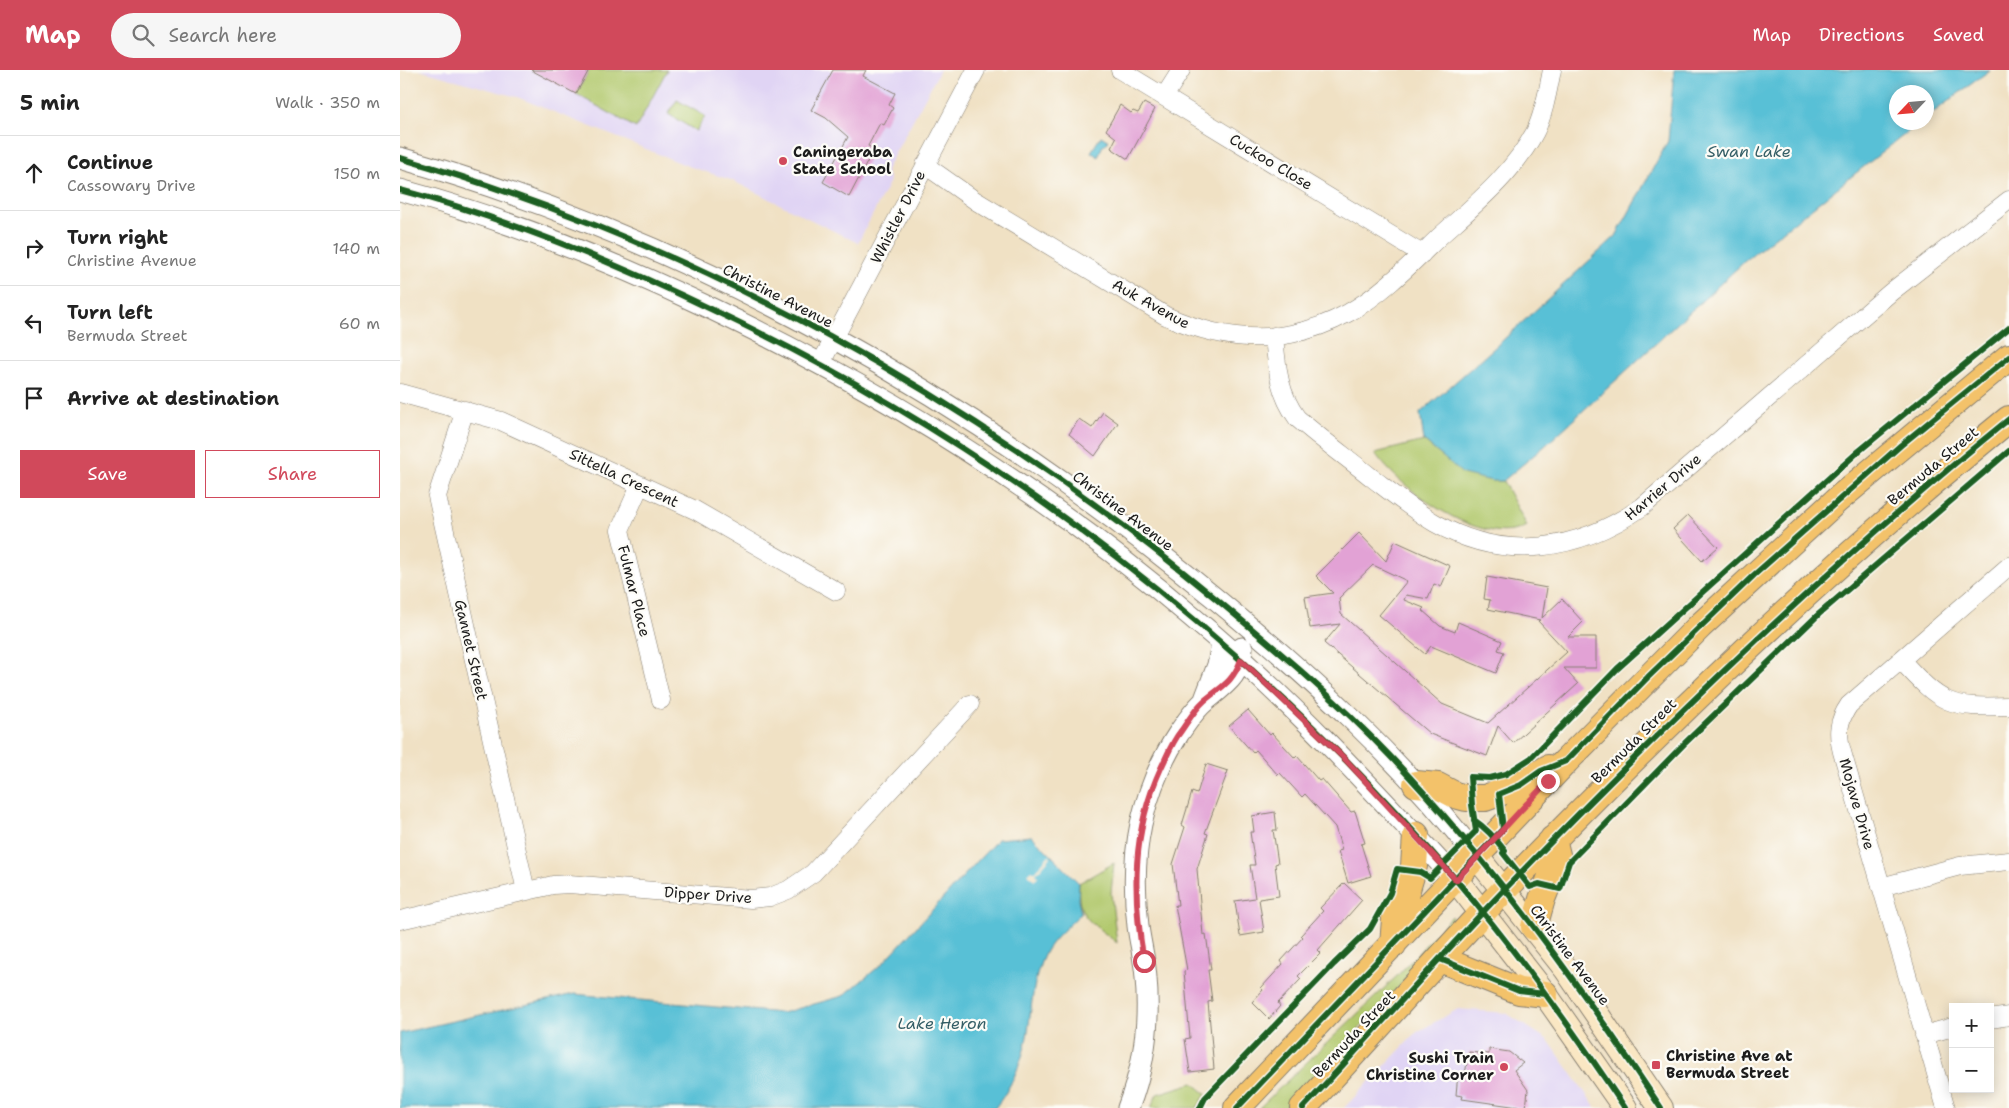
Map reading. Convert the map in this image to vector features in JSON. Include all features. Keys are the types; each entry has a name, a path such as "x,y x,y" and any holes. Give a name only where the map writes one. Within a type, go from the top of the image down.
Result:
{"main road":[{"path":"1237,1108 1456,880 1566,761 1661,664 1754,575 1900,445 2009,357"},
{"name":"Bermuda Street","path":"1303,1108 1482,913 1664,728 1815,584 1915,496 2009,419"},
{"path":"1416,784 1438,786 1454,795 1466,798 1484,798 1511,790 1541,771 1566,761"},
{"path":"1393,945 1395,919 1405,896 1414,866 1416,835"},
{"path":"1534,927 1542,899 1558,859 1553,839"},
{"name":"Christine Avenue","path":"1477,856 1534,927 1594,1007 1661,1108"},
{"path":"1456,880 1545,994 1625,1108"},
{"path":"1440,959 1519,991 1545,994"}],"street":[{"name":"Whistler Drive","path":"820,363 976,70"},
{"name":"Cuckoo Close","path":"1120,70 1422,254"},
{"path":"1164,97 1181,70"},
{"name":"Auk Avenue","path":"925,165 976,200 1166,316 1196,329 1218,334 1243,337 1274,336 1308,330 1348,313 1366,302 1422,254 1494,187 1514,164 1536,131 1552,70"},
{"name":"Christine Avenue","path":"400,158 529,199 684,262 833,338 908,379 1063,481 1156,551 1234,614 1336,703 1416,784 1477,856"},
{"path":"400,190 470,211 591,256 668,288 820,363 974,454 1101,544 1222,643 1345,759 1456,880"},
{"name":"Harrier Drive","path":"1274,336 1280,386 1287,404 1297,418 1395,495 1436,523 1464,537 1500,544 1552,546 1598,533 1642,507 1891,292 2009,200"},
{"name":"Sittella Crescent","path":"400,393 501,421 726,526 836,590"},
{"name":"Gannet Street","path":"465,410 437,496 526,891"},
{"path":"1063,481 1054,484 1051,489 1052,494 1084,520 1101,544"},
{"name":"Fulmar Place","path":"640,485 620,530 661,700"},
{"name":"Mojave Drive","path":"1946,1108 1842,752 1838,727 1841,716 1849,705 2009,566"},
{"path":"1128,1108 1141,1065 1147,1021 1146,978 1135,901 1136,860 1141,824 1152,789 1179,733 1204,702 1232,678 1241,660 1241,643 1234,614"},
{"path":"1204,702 1218,665 1222,643"},
{"path":"1901,660 1928,690 1946,701 1969,707 2009,706"},
{"name":"Dipper Drive","path":"400,920 526,891 569,884 751,899 770,897 804,881 821,865 970,704"},
{"path":"1881,887 1960,866 2009,861"},
{"path":"1994,1018 2009,1016"},
{"path":"1924,1035 1949,1028"}],"shaded area":[{"name":"Caningeraba State School","path":"419,70 940,70 886,170 890,181 858,243 731,180 688,166 517,97"},
{"path":"1458,1009 1506,1013 1548,1040 1596,1108 1344,1108 1417,1032"}],"green space":[{"path":"589,70 667,70 636,128 576,94"},
{"path":"677,100 705,116 696,131 668,114"},
{"path":"1424,441 1450,462 1470,474 1481,478 1503,481 1527,526 1509,531 1488,530 1466,523 1422,498 1403,483 1375,453"},
{"path":"1114,863 1111,893 1117,943 1087,918 1080,904 1079,895 1079,883"},
{"path":"1452,916 1456,927 1284,1108 1259,1108 1398,975"},
{"path":"1193,1083 1206,1094 1197,1108 1151,1108 1157,1094"}],"water":[{"name":"Swan Lake","path":"1674,70 1990,70 1934,112 1934,85 1889,85 1889,130 1910,130 1745,261 1546,445 1503,481 1492,481 1463,474 1424,441 1420,413 1502,341 1616,236 1668,141"},
{"path":"1101,136 1109,141 1102,147 1098,157 1091,152"},
{"name":"Lake Heron","path":"1032,836 1079,883 1078,900 1081,913 1056,938 1041,962 1035,981 1026,1041 1020,1062 1012,1082 995,1108 400,1108 400,1033 574,994 782,1013 843,996 882,964 998,839"}],"pier":[{"path":"1049,855 1051,857 1036,874 1038,876 1035,880 1028,874 1032,870 1035,872"}],"building":[{"path":"531,70 589,70 576,94"},
{"path":"833,70 866,70 863,76 895,93 889,105 893,108 884,125 880,123 868,146 874,149 849,197 823,182 848,137 826,118 811,110"},
{"path":"1144,103 1155,109 1128,159 1111,148 1116,138 1106,130 1120,105 1131,113 1133,111 1138,113"},
{"path":"1103,412 1118,423 1095,456 1069,434 1079,419 1092,428"},
{"path":"1688,515 1718,547 1702,561 1673,529"},
{"path":"1359,533 1386,561 1395,541 1450,566 1441,587 1434,584 1428,599 1406,595 1404,600 1424,608 1422,610 1440,626 1455,632 1458,622 1502,641 1498,650 1504,652 1496,673 1431,646 1425,654 1379,615 1407,581 1373,565 1339,598 1341,614 1442,704 1488,723 1567,652 1538,621 1540,620 1488,609 1490,600 1484,599 1487,577 1547,588 1542,618 1562,599 1583,622 1568,637 1596,637 1596,668 1564,668 1578,684 1513,743 1498,726 1487,756 1430,734 1324,643 1340,624 1310,628 1305,597 1333,593 1316,576"},
{"path":"1248,710 1270,735 1272,733 1295,758 1297,756 1319,781 1322,779 1351,812 1355,811 1365,843 1361,844 1371,876 1348,883 1338,851 1342,850 1335,827 1305,794 1302,797 1280,773 1278,775 1256,750 1253,753 1229,726"},
{"path":"1206,764 1228,771 1205,833 1208,834 1197,869 1203,935 1206,934 1211,970 1208,970 1212,1001 1208,1002 1214,1069 1190,1072 1185,1039 1190,1038 1184,971 1187,970 1175,905 1178,905 1173,864 1185,827 1182,825 1192,792 1197,794"},
{"path":"1275,812 1277,830 1273,830 1278,863 1275,864 1279,896 1259,899 1264,932 1240,936 1235,901 1255,898 1250,865 1255,865 1250,832 1254,832 1252,816"},
{"path":"1344,883 1362,900 1318,950 1321,953 1298,976 1301,979 1278,1003 1280,1006 1269,1019 1252,1002 1263,990 1261,988 1283,964 1281,961 1303,937 1301,935 1323,911 1320,908"},
{"path":"1489,1049 1509,1052 1523,1063 1514,1070 1528,1090 1526,1108 1462,1099 1463,1096 1456,1095 1458,1073 1465,1074 1469,1052 1489,1054"}],"cycle path":[{"path":"400,158 511,193 620,235 726,283 830,336 930,394 1028,458 1123,526 1215,598 1326,693 1389,755 1427,796 1499,881 1533,926 1566,970 1661,1108"},
{"path":"400,190 481,214 600,259 715,311 820,364 922,423 1021,487 1116,557 1207,631 1295,710 1378,793 1457,881 1502,936 1565,1021 1625,1108"},
{"path":"1200,1108 1205,1098 1370,929 1390,893 1397,869 1420,872 1430,878 1476,831 1470,777 1490,778 1506,774 1531,758 1617,669 1859,451 2009,328"},
{"path":"1237,1108 1503,829 1499,794 1521,785 1541,771 1566,761 1648,677 1754,575 1901,445 2009,357"},
{"path":"1303,1108 1479,916 1626,766 1750,646 1877,530 2009,419"},
{"path":"1474,820 1498,842 1505,851 1503,853 1530,887 1539,884 1560,889 1569,862 1685,743 1819,614 2009,451"},
{"path":"1440,959 1519,991 1545,994"}],"place":[{"name":"Caningeraba State School","path":"783,161"},
{"name":"Christine Ave at Bermuda Street","path":"1656,1065"},
{"name":"Sushi Train Christine Corner","path":"1504,1067"}],"route":[{"path":"1144,961 1135,901 1135,874 1141,824 1148,800 1156,779 1179,733 1204,702 1223,688 1236,674 1241,660 1345,759 1456,880 1548,781"}]}
